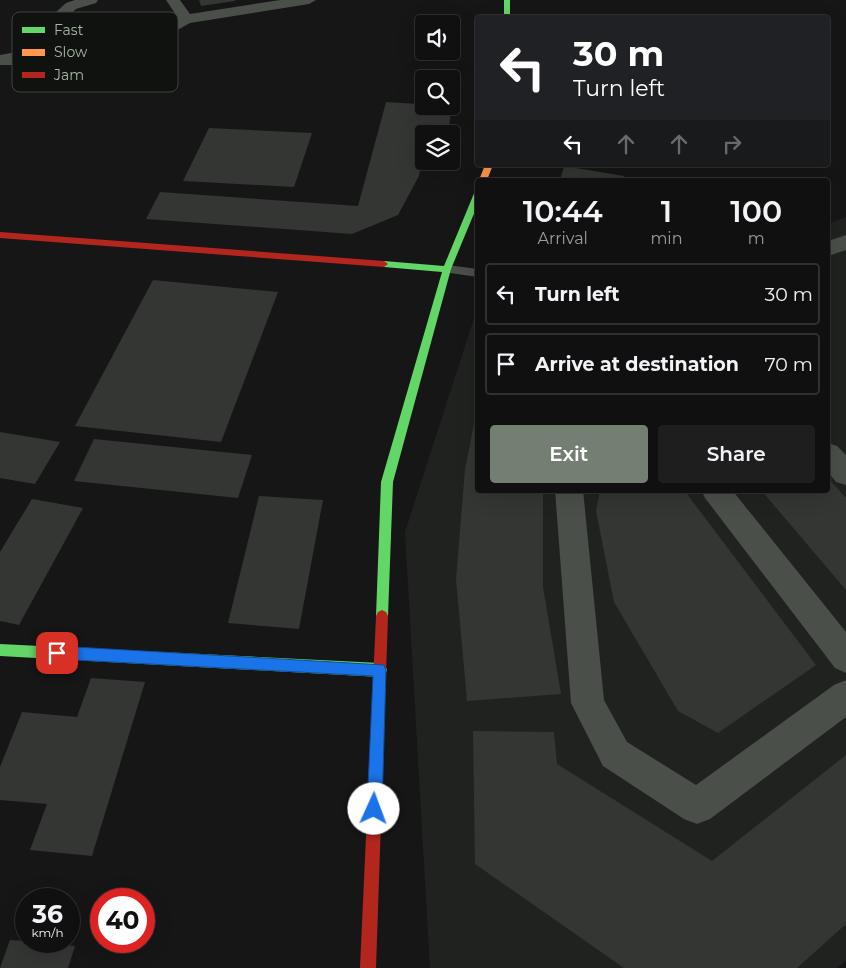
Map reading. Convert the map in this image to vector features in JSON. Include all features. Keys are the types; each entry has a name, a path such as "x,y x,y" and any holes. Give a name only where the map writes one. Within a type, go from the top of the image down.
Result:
{"street":[{"path":"64,12 71,6 91,0"},
{"path":"173,0 186,19"},
{"path":"178,24 186,19 309,0"},
{"path":"507,0 507,15"},
{"path":"0,74 7,60"},
{"path":"368,968 387,482 447,269 475,200"},
{"path":"0,235 447,269"},
{"path":"830,248 846,242"},
{"path":"569,493 588,703 615,754 697,806 846,698"},
{"path":"717,493 846,657"},
{"path":"0,650 380,670"}],"lane":[{"path":"447,269 475,273"}],"shaded area":[{"path":"846,217 846,960 837,968 430,968 405,532 475,315 475,493 830,493 830,223"}],"building":[{"path":"199,0 235,0 235,1 201,6"},
{"path":"386,102 415,104 415,115 451,115 449,125 415,125 415,170 420,170 419,176 398,215 352,234 146,219 160,192 358,206"},
{"path":"209,128 312,133 294,187 183,181"},
{"path":"564,167 624,176 624,178 561,178"},
{"path":"153,280 278,292 221,442 75,426"},
{"path":"475,419 475,493 543,493 543,587 561,694 467,701 456,579 465,469"},
{"path":"0,432 60,442 35,484 0,478"},
{"path":"94,439 252,455 238,498 74,481"},
{"path":"830,480 846,498 846,590 764,493 830,493"},
{"path":"599,493 686,493 816,665 718,733 678,711 614,602 596,511"},
{"path":"259,496 323,500 299,629 228,623"},
{"path":"32,499 83,508 19,625 0,621 0,552"},
{"path":"91,678 145,682 92,856 30,850 47,804 0,800 0,767 22,712 77,717"},
{"path":"473,731 554,732 557,764 712,861 846,755 846,924 797,968 624,968 475,864"},
{"path":"10,940 15,940 15,953 73,953 68,968 0,968"}],"traffic: fast":[{"path":"507,0 507,15"},
{"path":"382,616 387,482 447,269 475,200"},
{"path":"384,264 447,269"},
{"path":"0,650 380,670"}],"traffic: slow":[{"path":"484,178 488,167"}],"traffic: jam":[{"path":"0,235 384,264"},
{"path":"368,968 382,616"}],"route":[{"path":"57,653 380,670 374,809"}]}
